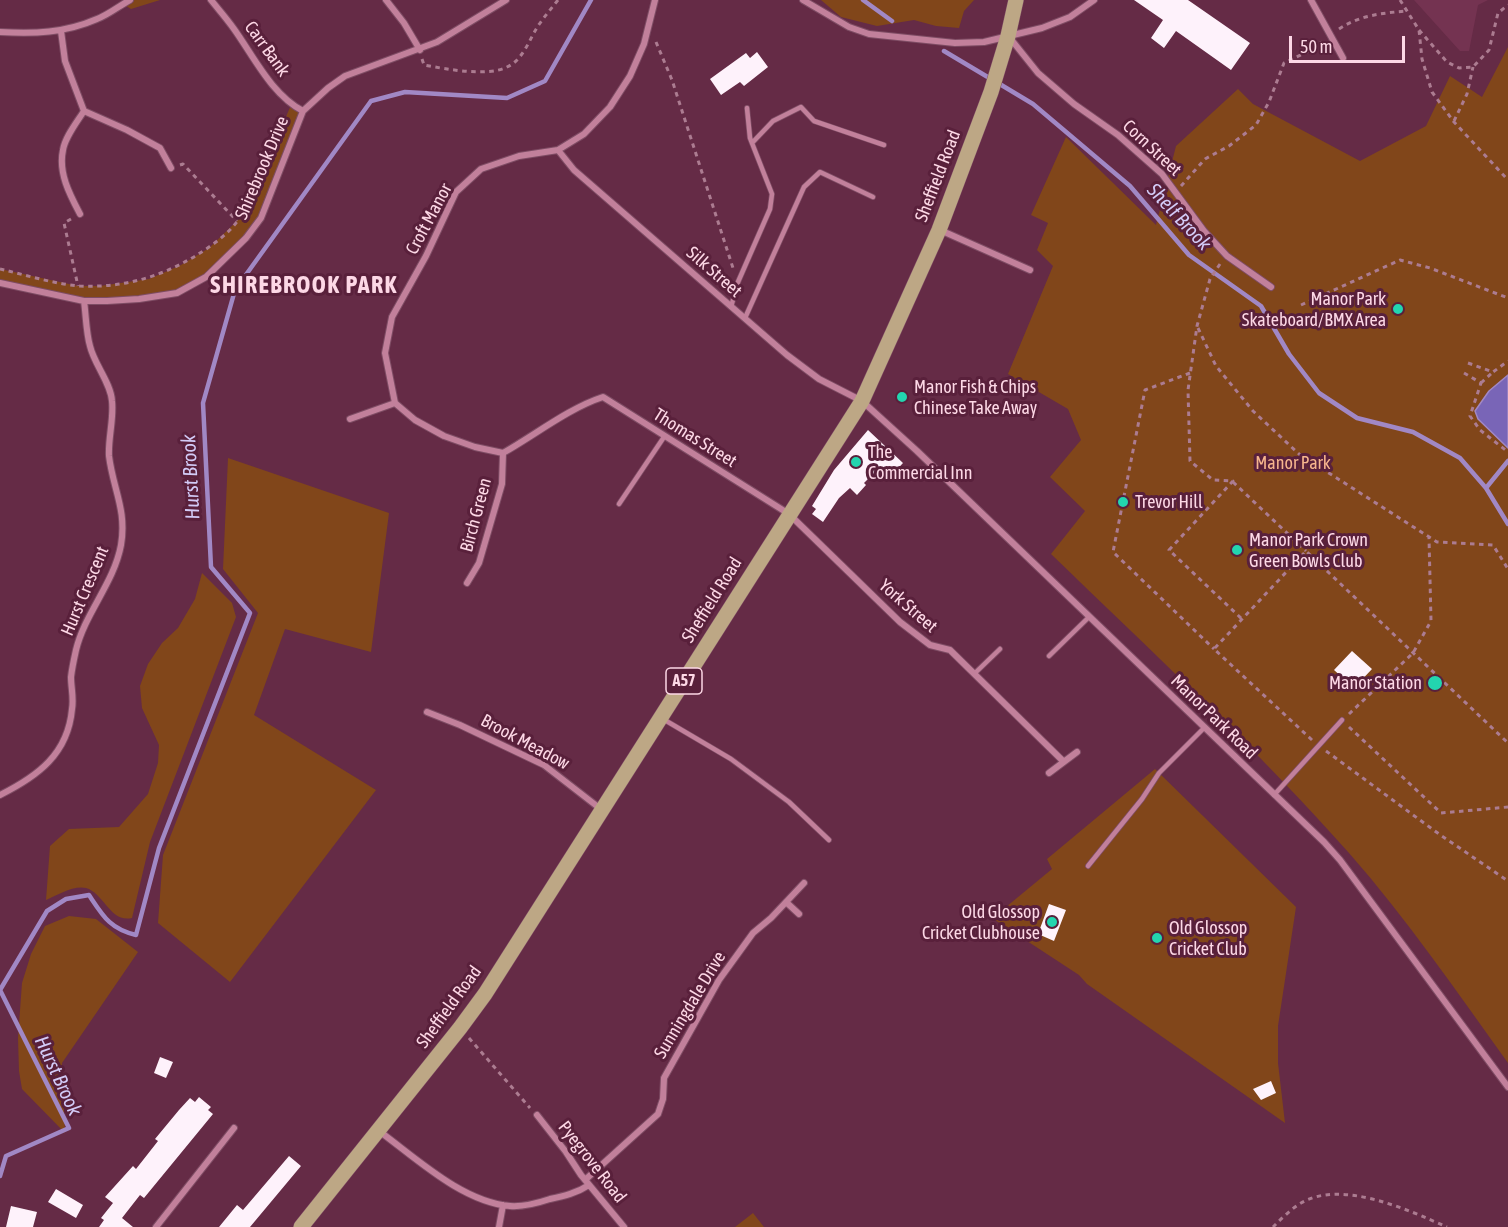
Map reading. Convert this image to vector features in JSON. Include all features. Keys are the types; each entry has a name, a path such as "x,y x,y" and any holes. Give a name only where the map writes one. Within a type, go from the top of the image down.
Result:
{"main road":[{"name":"A57","path":"1008,36 1016,0"},
{"name":"Sheffield Road","path":"301,1227 460,1028 484,994 862,401 939,230 991,92 1008,36"}],"street":[{"path":"0,32 33,34 61,32 99,19 130,0"},
{"name":"Carr Bank","path":"211,0 269,79 291,105 303,111"},
{"path":"386,0 404,23 420,50"},
{"name":"Shirebrook Drive","path":"0,283 84,301 139,299 177,292 206,277 246,238 261,218 303,111 345,76 437,42 506,0"},
{"name":"Croft Manor","path":"395,403 385,353 392,317 426,256 456,192 481,169 519,156 558,150 584,134 610,107 630,76 644,44 655,0"},
{"path":"803,0 849,27 869,34 955,43 984,42 1042,28 1070,17 1094,0"},
{"path":"1311,0 1343,58"},
{"path":"61,32 65,61 84,111 160,148 171,168"},
{"name":"Corn Street","path":"1008,36 1038,73 1074,104 1118,135 1162,174 1204,231 1227,256 1271,287"},
{"path":"80,214 67,190 62,156 63,148 84,111"},
{"name":"Silk Street","path":"558,150 574,170 787,355 819,378 862,401"},
{"path":"939,230 1030,270"},
{"name":"Hurst Crescent","path":"0,795 46,766 60,750 68,732 73,708 71,676 76,649 85,625 112,573 121,547 122,505 114,482 109,454 112,400 90,346 84,301"},
{"name":"Thomas Street","path":"503,453 582,404 603,398 789,514"},
{"name":"Manor Park Road","path":"862,401 917,451 1324,842 1340,860 1508,1087"},
{"path":"350,419 395,403 415,420 444,436 503,453"},
{"name":"Birch Green","path":"467,583 479,562 502,484 503,453"},
{"name":"York Street","path":"789,514 900,622 930,645 950,650 1064,762"},
{"name":"Brook Meadow","path":"427,712 544,765 603,810"},
{"path":"1049,773 1077,752"},
{"name":"Sunningdale Drive","path":"503,1205 513,1206 538,1202 579,1192 658,1114 663,1099 664,1078 693,1029 705,1003 753,933 771,918 804,883"},
{"path":"786,902 799,914"},
{"name":"Pyegrove Road","path":"537,1115 624,1227"},
{"path":"156,1227 234,1128"},
{"path":"379,1131 432,1171 474,1196 503,1205 499,1227"}],"lane":[{"path":"752,143 773,121 801,107 814,121 884,146"},
{"path":"731,307 738,282 770,209 772,194 752,143 747,108"},
{"path":"745,318 804,187 820,172 873,197"},
{"path":"619,504 664,437"},
{"path":"1049,656 1089,617"},
{"path":"974,674 1000,649"},
{"path":"661,718 731,759 789,802 829,840"},
{"path":"1274,795 1342,720"},
{"path":"1088,866 1142,799 1159,773 1204,728"}],"path":[{"path":"420,50 424,65 482,72 508,67 523,52 538,26 558,0"},
{"path":"1400,0 1419,30 1447,62 1459,68 1473,67"},
{"path":"1454,122 1467,94 1473,67 1489,50 1498,13 1508,5"},
{"path":"1177,192 1205,159 1229,146 1256,125 1269,102 1284,63 1307,52 1349,22 1373,14 1407,11"},
{"path":"649,26 672,80 738,282"},
{"path":"1419,30 1422,59 1432,92 1454,122 1508,180"},
{"path":"0,269 78,286 100,286 149,279 181,265 209,248 237,221 256,187 291,105"},
{"path":"171,168 183,164 237,221"},
{"path":"78,286 64,223 80,214"},
{"path":"1301,306 1400,260 1430,268 1508,298"},
{"path":"1221,263 1210,279 1197,326 1188,390 1190,461 1213,480 1233,481 1508,743"},
{"path":"1197,326 1216,366 1253,411 1299,454 1437,542 1493,545 1508,569"},
{"path":"1508,361 1481,383 1470,416 1480,430 1508,452"},
{"path":"1468,363 1492,372"},
{"path":"1190,373 1145,390 1113,552 1319,746 1439,834 1508,881"},
{"path":"1464,373 1481,383"},
{"path":"1233,481 1169,550 1243,620"},
{"path":"1429,538 1431,621 1413,653 1342,720 1442,813 1508,807"},
{"path":"1214,649 1306,551"},
{"path":"460,1028 537,1115"},
{"path":"1273,1227 1302,1202 1324,1196 1356,1195 1411,1212 1447,1227"}],"shaded area":[{"path":"1414,0 1488,0 1478,5 1469,51 1460,51"},
{"path":"1508,375 1508,448 1478,419 1475,411 1489,391"}],"green space":[{"path":"130,0 160,0 131,9 123,4"},
{"path":"821,0 974,0 964,11 959,28 936,26 914,20 877,26 841,17"},
{"name":"Manor Park","path":"1508,47 1508,1063 1411,930 1370,878 1314,814 1240,738 1051,554 1085,511 1050,477 1081,440 1068,409 1008,374 1053,266 1037,250 1048,223 1031,215 1066,137 1156,225 1176,146 1238,89 1253,104 1360,161 1426,126 1450,76 1482,97"},
{"path":"291,105 303,111 261,218 206,277 177,293 139,299 84,301 0,283 0,269 78,286 100,286 149,279 181,265 209,248 237,221 256,187"},
{"path":"228,458 389,513 371,652 285,629 254,715 376,790 230,982 158,923 163,855 258,613 223,569"},
{"path":"202,573 232,603 236,617 150,842 132,918 118,916 98,896 86,888 71,889 46,900 50,846 69,829 119,827 148,794 158,763 159,745 142,708 140,686 148,664 162,643 178,628 195,599"},
{"name":"Old Glossop Cricket Club","path":"1155,769 1296,907 1278,1026 1278,1063 1285,1123 1087,984 1079,975 995,920 1006,907 1052,869 1047,859"},
{"path":"69,916 96,919 138,952 62,1063 65,1133 22,1089 18,1038 22,983 31,954 45,926"},
{"path":"753,1213 764,1227 735,1227"}],"building":[{"path":"1134,0 1188,0 1250,43 1231,70 1176,31 1164,48 1151,38 1163,20"},
{"path":"757,52 768,67 744,86 740,82 721,95 710,79 746,53 750,58"},
{"path":"868,430 903,463 890,477 880,467 864,483 866,485 857,495 850,488 839,498 823,522 812,514 816,509 812,506 834,470"},
{"path":"1352,651 1372,669 1354,688 1334,670"},
{"name":"Old Glossop Cricket Clubhouse","path":"1049,904 1066,910 1054,941 1038,934"},
{"path":"160,1057 173,1062 166,1078 154,1073"},
{"path":"1271,1081 1276,1093 1261,1100 1253,1089"},
{"path":"199,1097 211,1107 208,1110 213,1114 144,1198 140,1195 122,1218 133,1227 99,1227 104,1220 101,1218 113,1203 105,1197 133,1166 136,1169 158,1141 155,1139 190,1098 195,1102"},
{"path":"289,1156 301,1166 250,1227 219,1227 237,1205 243,1210"},
{"path":"56,1189 83,1205 76,1218 48,1202"},
{"path":"11,1206 37,1212 33,1227 6,1227"}],"waterway":[{"name":"Hurst Brook","path":"0,990 47,911 66,899 89,895 113,925 136,935 159,848 250,613 211,567 203,403 235,290 371,101 405,92 507,98 545,81 591,0"},
{"name":"Shelf Brook","path":"863,0 892,21"},
{"name":"Shelf Brook","path":"944,51 991,79"},
{"name":"Shelf Brook","path":"998,83 1033,104 1130,186 1189,255 1261,306 1289,354 1319,393 1357,418 1413,432 1460,458 1486,488 1508,524"},
{"path":"1486,488 1508,461"},
{"name":"Hurst Brook","path":"0,990 69,1128 6,1156 0,1176"}],"place":[{"name":"Manor Park Skateboard/BMX Area","path":"1398,309"},
{"name":"Manor Fish & Chips Chinese Take Away","path":"902,397"},
{"name":"The Commercial Inn","path":"856,462"},
{"name":"Trevor Hill","path":"1123,502"},
{"name":"Manor Park Crown Green Bowls Club","path":"1237,550"},
{"name":"Manor Station","path":"1435,683"},
{"name":"Old Glossop Cricket Clubhouse","path":"1052,922"},
{"name":"Old Glossop Cricket Club","path":"1157,938"}],"district":[{"name":"SHIREBROOK PARK","path":"304,285"}]}
